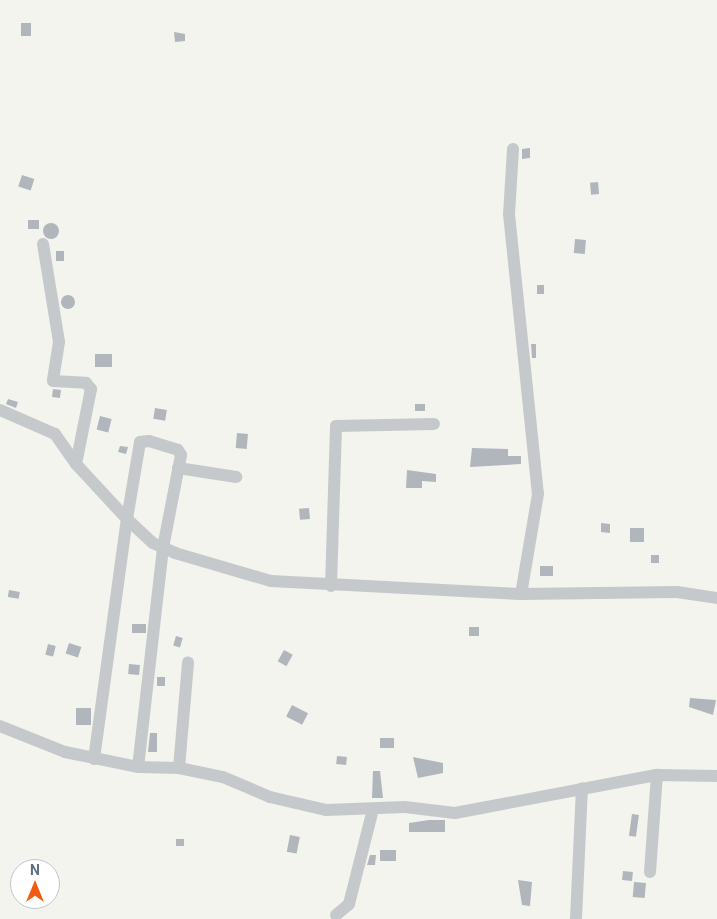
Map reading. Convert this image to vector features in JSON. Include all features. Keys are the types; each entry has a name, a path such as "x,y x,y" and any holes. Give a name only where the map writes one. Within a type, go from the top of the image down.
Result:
{"street":[{"path":"513,149 509,214 538,494 521,594"},
{"path":"43,244 59,342 53,381 86,383 91,389 76,464"},
{"path":"0,410 55,434 76,464 127,519 163,548 271,581 332,586 521,594 677,592 717,598"},
{"path":"332,586 336,426 434,424"},
{"path":"94,759 127,519 140,442 178,450 178,468 163,548 138,767"},
{"path":"178,468 236,476"},
{"path":"178,768 188,662"},
{"path":"0,726 94,759 138,767 178,768 326,810 373,809 455,813 657,775 717,776"},
{"path":"650,872 657,775"},
{"path":"576,919 582,788"},
{"path":"336,915 349,904 373,809"}],"building":[{"path":"21,23 31,23 31,36 21,36"},
{"path":"174,32 185,34 185,41 175,42"},
{"path":"530,148 530,158 522,159 522,149"},
{"path":"22,175 34,179 31,190 18,186"},
{"path":"598,182 599,194 591,195 590,183"},
{"path":"28,220 39,220 39,229 28,229"},
{"path":"48,223 54,223 59,228 57,237 48,239 43,234 43,228"},
{"path":"575,239 586,240 585,254 574,253"},
{"path":"56,251 64,251 64,261 56,261"},
{"path":"537,285 544,285 544,294 537,294"},
{"path":"65,295 71,295 75,302 71,309 65,309 61,305 61,299"},
{"path":"531,344 536,344 536,358 532,358"},
{"path":"95,354 112,354 112,367 95,367"},
{"path":"53,389 61,390 60,398 52,397"},
{"path":"8,399 18,402 16,408 6,404"},
{"path":"415,404 425,404 425,411 415,411"},
{"path":"155,408 167,410 165,421 153,419"},
{"path":"100,416 112,419 108,432 97,430"},
{"path":"237,433 248,434 247,449 236,448"},
{"path":"120,446 128,447 126,454 118,452"},
{"path":"472,448 508,449 508,456 521,456 521,464 470,467"},
{"path":"407,470 436,474 436,482 422,481 422,488 406,488"},
{"path":"309,508 310,519 300,520 299,509"},
{"path":"601,523 610,524 610,533 601,532"},
{"path":"630,528 644,528 644,542 630,542"},
{"path":"651,555 659,555 659,563 651,563"},
{"path":"540,566 553,566 553,576 540,576"},
{"path":"9,590 20,592 19,599 8,597"},
{"path":"132,624 146,624 146,633 132,633"},
{"path":"469,627 479,627 479,636 469,636"},
{"path":"176,636 183,638 180,648 173,646"},
{"path":"69,643 81,647 78,657 66,653"},
{"path":"48,644 56,646 53,657 45,655"},
{"path":"284,650 293,655 286,666 278,661"},
{"path":"129,664 140,665 139,675 128,674"},
{"path":"157,677 165,677 165,686 157,686"},
{"path":"690,698 716,700 713,715 689,707"},
{"path":"292,705 308,713 302,725 286,717"},
{"path":"76,708 91,708 91,725 76,725"},
{"path":"150,733 157,733 157,752 148,752"},
{"path":"380,738 394,738 394,748 380,748"},
{"path":"337,756 347,757 346,765 336,764"},
{"path":"413,757 443,763 443,773 418,778"},
{"path":"373,771 380,771 383,798 372,798"},
{"path":"632,814 639,815 636,837 629,836"},
{"path":"445,820 445,832 409,832 409,823"},
{"path":"290,835 300,837 297,854 287,852"},
{"path":"176,839 184,839 184,846 176,846"},
{"path":"380,850 396,850 396,861 380,861"},
{"path":"370,855 376,855 375,865 367,865"},
{"path":"623,871 633,872 632,881 622,880"},
{"path":"518,880 532,882 530,906 522,905"},
{"path":"634,882 646,883 645,898 633,897"}]}
